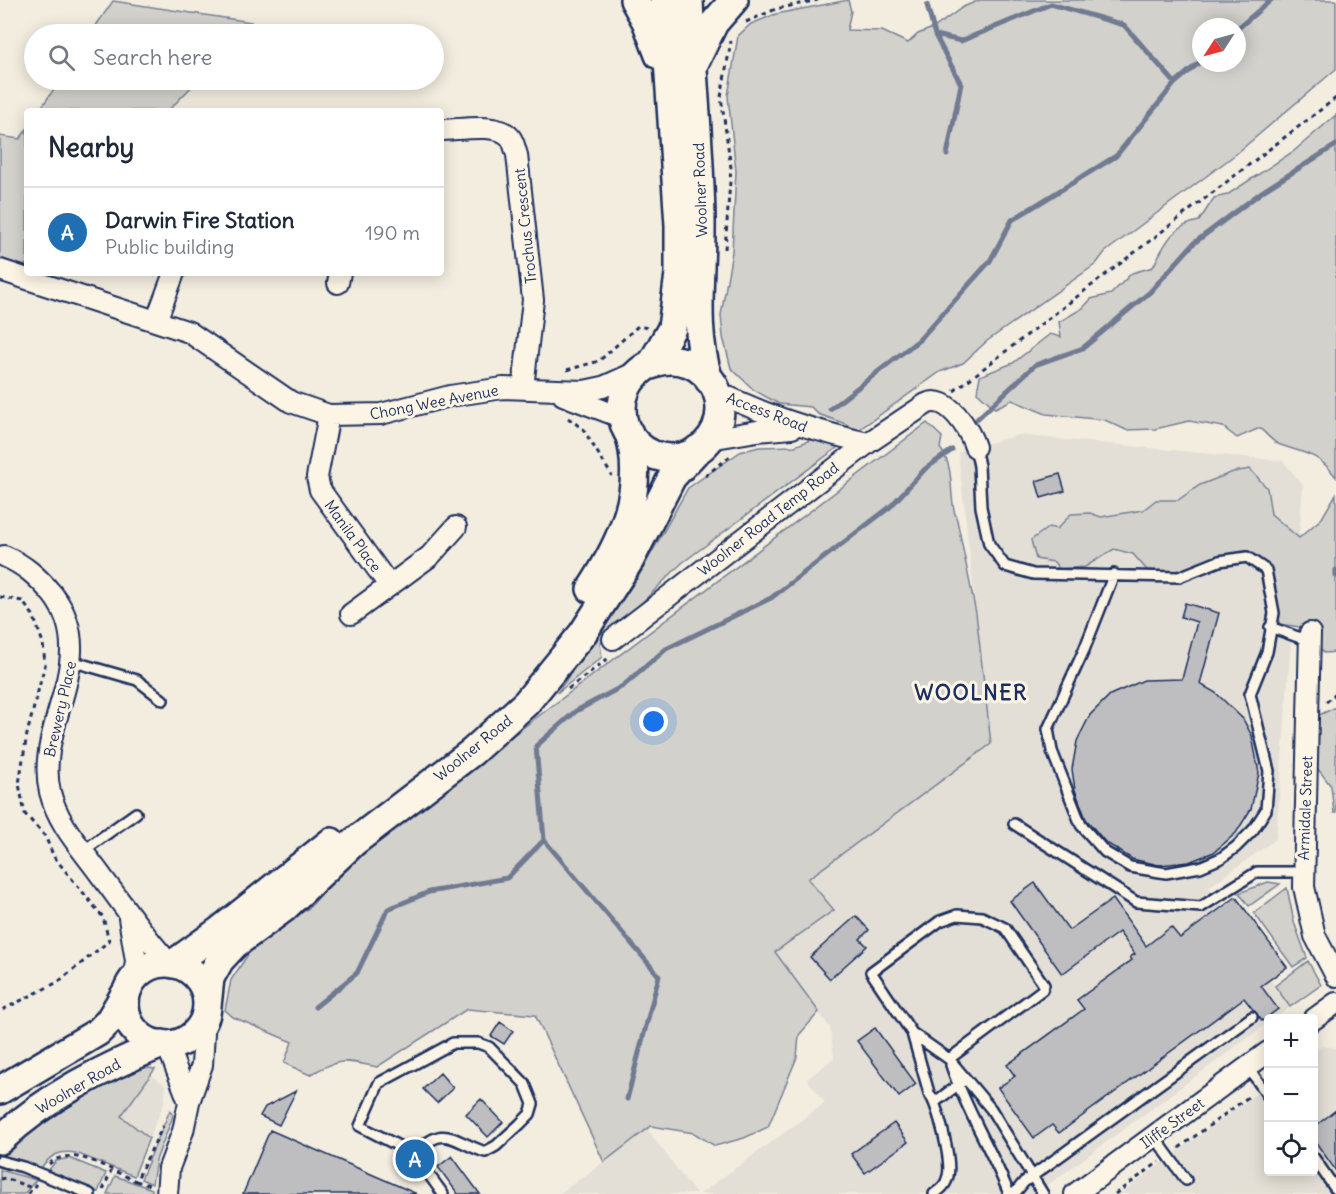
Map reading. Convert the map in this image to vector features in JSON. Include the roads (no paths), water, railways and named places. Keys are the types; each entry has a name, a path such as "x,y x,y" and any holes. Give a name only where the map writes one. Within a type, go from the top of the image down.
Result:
{"main road":[{"path":"634,0 653,36 681,74 714,23 734,0"},
{"name":"Woolner Road","path":"664,0 681,74 701,218 702,355 713,385"},
{"name":"Woolner Road","path":"647,367 670,332 678,295 681,74 689,0"},
{"path":"668,360 684,362 697,369 713,385 719,413 716,427 704,444 679,457 662,457 644,449 626,426 624,395 634,377 647,367 668,360"},
{"name":"Woolner Road","path":"171,963 234,919 492,715 545,655 593,586 626,521 636,478 636,461 626,426"},
{"name":"Woolner Road","path":"206,1012 210,978 220,960 235,944 284,908 354,842 472,752 526,703 583,633 630,560 672,477 704,444"},
{"path":"0,1090 98,1032 109,1021 130,985 148,967 171,963 195,975 206,993 206,1012 190,1037 165,1045 148,1040 133,1027 126,1009 130,985"},
{"name":"Woolner Road","path":"0,1140 43,1105 110,1066 165,1045"},
{"path":"0,1123 43,1105"}],"street":[{"name":"Trochus Crescent","path":"444,130 491,129 502,132 509,136 517,155 533,300 533,389"},
{"name":"Chong Wee Avenue","path":"0,270 193,334 291,402 329,415 381,414 478,391 533,389 573,392 593,390 647,367"},
{"path":"156,321 173,276"},
{"name":"Access Road","path":"713,385 764,414 868,443"},
{"name":"Chong Wee Avenue","path":"533,389 571,398 626,426"},
{"name":"Woolner Road Temp Road","path":"614,646 868,443 934,403 971,435 975,447"},
{"name":"Manila Place","path":"329,415 318,468 320,490 389,585"},
{"name":"Access Road","path":"704,444 745,433 783,428 819,431"},
{"name":"Manila Place","path":"351,614 430,556 456,527"},
{"name":"Brewery Place","path":"1,553 32,572 58,603 70,636 71,662 47,759 50,793 61,820 139,928 171,963"},
{"name":"Armidale Street","path":"1310,637 1303,872 1310,922 1336,976"},
{"path":"123,904 132,934 136,961 130,985"},
{"path":"1318,1016 1336,1003"},
{"path":"167,1194 167,1177 186,1124 189,1102 202,1065 206,1012"},
{"path":"165,1045 189,1102"},
{"name":"Iliffe Street","path":"1075,1194 1264,1056"}],"lane":[{"path":"975,447 980,466 981,507 989,544 1005,566 1033,574 1114,574 1179,577 1219,561 1247,557 1266,570 1274,613 1267,652 1250,694 1269,771 1266,810 1253,831 1221,858 1200,867 1166,873 1130,867 1105,852 1081,825 1052,751 1048,729 1084,650 1114,574"},
{"path":"1270,627 1310,637"},
{"path":"71,662 137,680 163,700"},
{"path":"83,851 136,813"},
{"path":"1014,824 1136,902 1201,907 1257,872 1303,872"},
{"path":"934,1194 945,1186 949,1174 935,1102 926,1084 912,1033 871,972 940,921 957,915 982,917 1005,928 1044,985 1041,990 949,1059"},
{"path":"1014,1194 1018,1187 1252,1017"},
{"path":"912,1033 949,1059 962,1082 975,1125 996,1161 1009,1194"},
{"path":"414,1154 430,1137 440,1136 453,1138 485,1152 496,1146 530,1114 533,1104 532,1095 525,1084 489,1047 464,1041 438,1050 379,1083 360,1126 414,1154 443,1194"},
{"path":"1248,1067 1264,1090"},
{"path":"962,1082 991,1109 1042,1194"},
{"path":"935,1102 962,1082"},
{"path":"1154,1136 1186,1180"},
{"path":"0,1161 42,1174 90,1194"},
{"path":"1318,1164 1336,1190"}],"waterway":[{"path":"1246,21 1271,0"},
{"path":"935,35 961,41 1051,4 1124,25 1175,83"},
{"path":"927,5 935,35 961,84 947,155"},
{"path":"830,409 919,340 990,261 1012,220 1116,156 1175,83 1192,69"},
{"path":"977,419 1035,365 1083,348 1150,292 1194,243 1263,191 1336,145"},
{"path":"315,1007 357,973 388,909 429,892 507,878 544,840 536,746 576,711 623,686 666,649 771,598 890,507 925,469 952,450"},
{"path":"1336,570 1336,576"},
{"path":"544,840 659,976 627,1099"}],"place":[{"name":"Darwin Fire Station","path":"415,1159"}],"district":[{"name":"WOOLNER","path":"971,692"}]}
